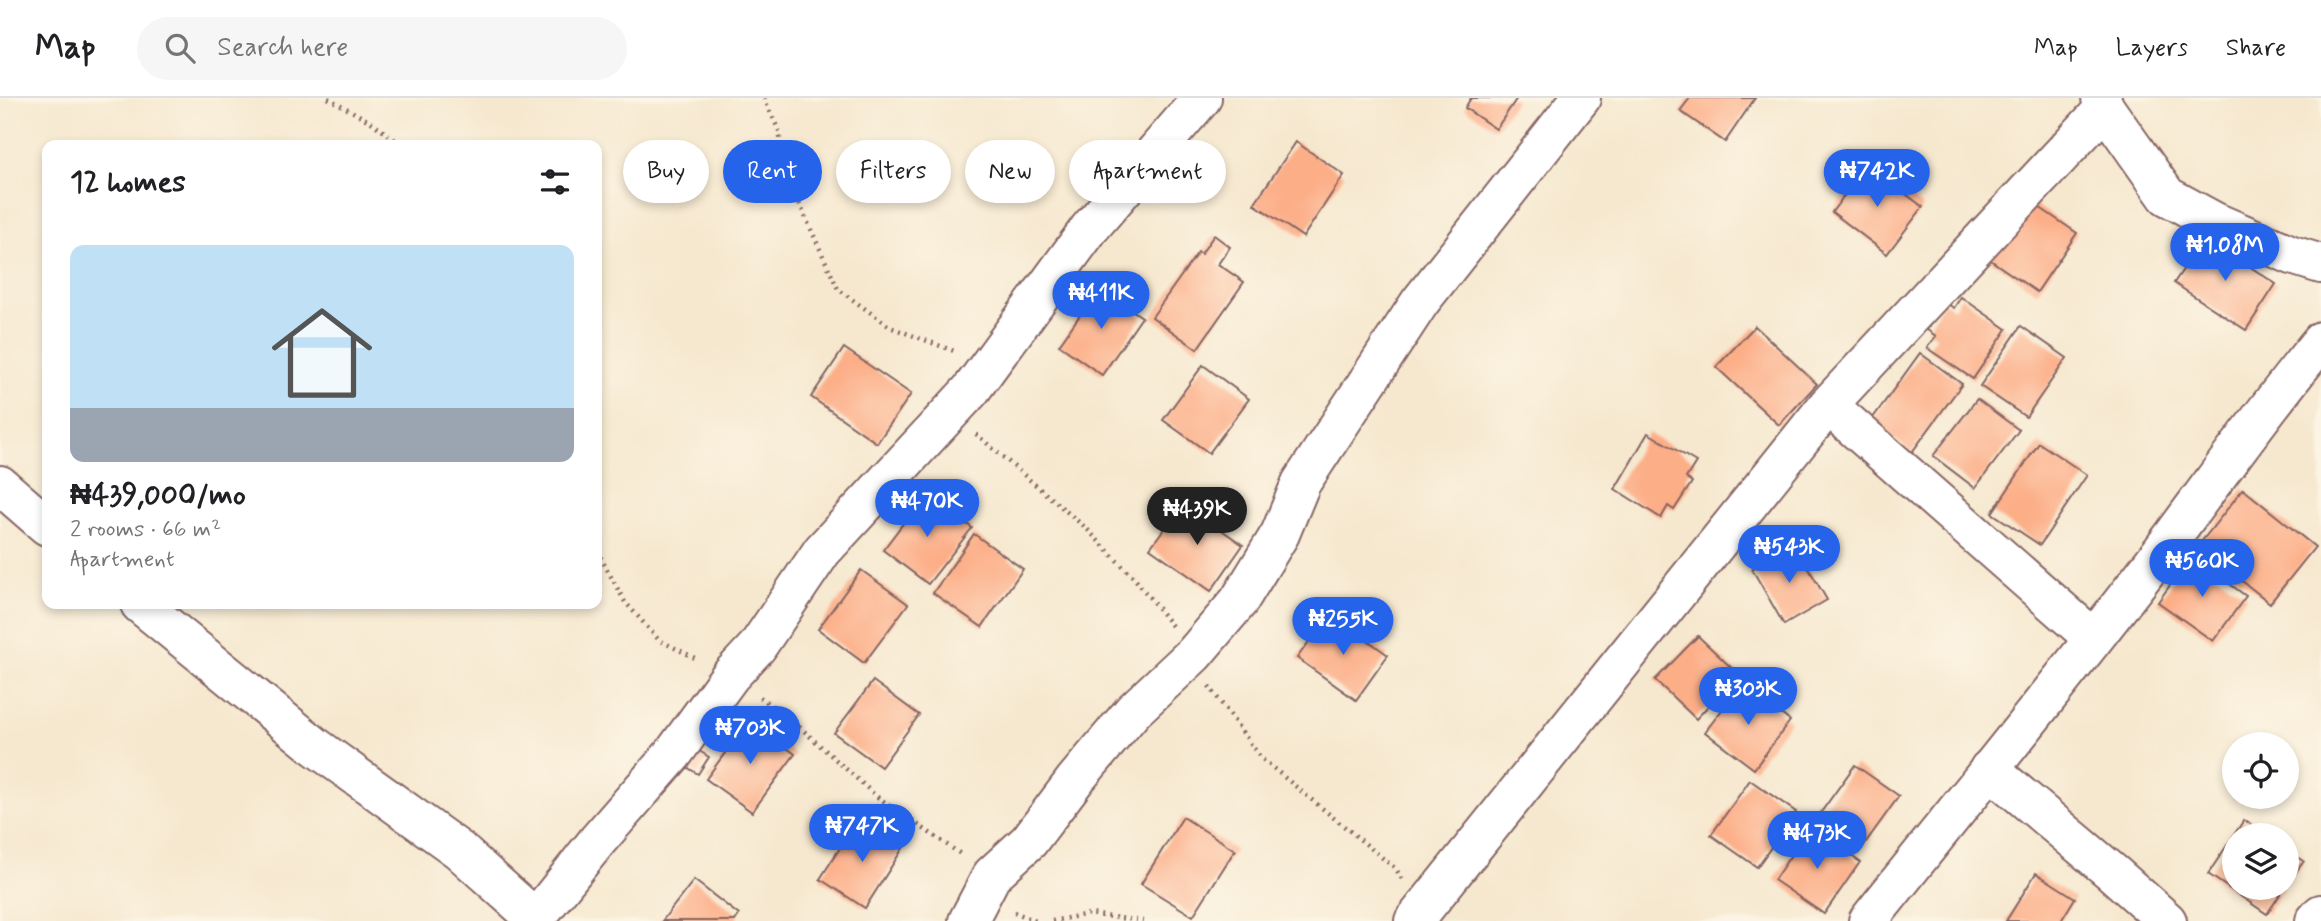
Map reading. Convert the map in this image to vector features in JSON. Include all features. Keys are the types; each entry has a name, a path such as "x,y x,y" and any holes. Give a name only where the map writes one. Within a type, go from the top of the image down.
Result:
{"street":[{"path":"145,609 316,747 459,850 537,920 598,840 673,754 730,676 757,647 822,551 971,390 1089,229 1202,98"},
{"path":"968,921 992,875 1029,841 1075,780 1133,711 1194,654 1239,601 1280,534 1301,483 1420,302 1581,98"},
{"path":"1418,916 1828,405 2103,103 2167,196 2215,222 2292,255 2321,264"},
{"path":"1868,921 2161,551 2273,399 2321,341"},
{"path":"1828,405 2093,638"},
{"path":"0,485 42,522"},
{"path":"1989,769 2167,921"},
{"path":"2315,921 2321,914"}],"path":[{"path":"328,98 371,122 395,140"},
{"path":"764,98 779,131 786,174 838,289 890,327 967,356 975,434 1087,529 1135,579 1194,654 1207,682 1261,758 1396,869 1418,916"},
{"path":"602,560 625,602 659,640 730,676 794,722 876,796 992,875 1015,913 1036,921"},
{"path":"1052,921 1089,914 1143,921"}],"building":[{"path":"1471,98 1517,98 1496,129 1465,108"},
{"path":"1690,98 1755,98 1725,142 1680,111"},
{"path":"1296,142 1344,175 1303,237 1254,204"},
{"path":"1867,165 1923,207 1887,254 1832,212"},
{"path":"2030,201 2077,233 2037,292 1989,259"},
{"path":"1214,235 1230,247 1218,264 1244,282 1197,349 1152,317 1198,252 1201,254"},
{"path":"2205,237 2276,284 2246,330 2174,283"},
{"path":"1099,288 1142,317 1102,375 1059,345"},
{"path":"1961,297 2007,329 1973,379 1927,348 1936,336 1927,330 1944,302 1954,308"},
{"path":"1755,326 1817,384 1779,425 1716,367"},
{"path":"2021,326 2067,358 2026,417 1980,386"},
{"path":"844,348 911,394 877,443 811,397"},
{"path":"1920,353 1962,384 1912,452 1870,422"},
{"path":"1203,365 1249,399 1209,453 1163,420"},
{"path":"1977,399 2019,430 1975,488 1933,456"},
{"path":"1648,433 1696,462 1686,478 1692,482 1674,510 1668,506 1661,518 1615,489"},
{"path":"2039,443 2087,475 2040,545 1992,513"},
{"path":"2243,489 2315,547 2270,603 2198,546"},
{"path":"926,493 972,528 928,584 883,550"},
{"path":"1183,503 1243,545 1211,591 1150,548"},
{"path":"974,534 1023,569 982,627 933,593"},
{"path":"1795,545 1827,600 1784,625 1752,569"},
{"path":"2191,556 2246,596 2213,641 2158,602"},
{"path":"861,570 908,604 864,663 818,629"},
{"path":"1330,613 1388,655 1356,700 1297,658"},
{"path":"1698,636 1738,674 1696,719 1655,680"},
{"path":"873,681 919,715 881,767 834,733"},
{"path":"1742,684 1790,721 1754,769 1705,732"},
{"path":"749,720 795,754 752,812 706,779"},
{"path":"696,749 709,757 698,774 685,766"},
{"path":"1855,765 1899,796 1858,853 1814,822"},
{"path":"1750,780 1796,812 1757,867 1711,835"},
{"path":"1183,817 1235,850 1193,916 1141,884"},
{"path":"858,820 903,848 865,908 820,879"},
{"path":"1810,827 1860,862 1824,914 1774,880"},
{"path":"2222,853 2222,883 2208,874"},
{"path":"2036,873 2075,898 2061,921 2006,921"},
{"path":"694,880 739,915 735,921 662,921"},
{"path":"2246,900 2276,900 2267,914"}]}
